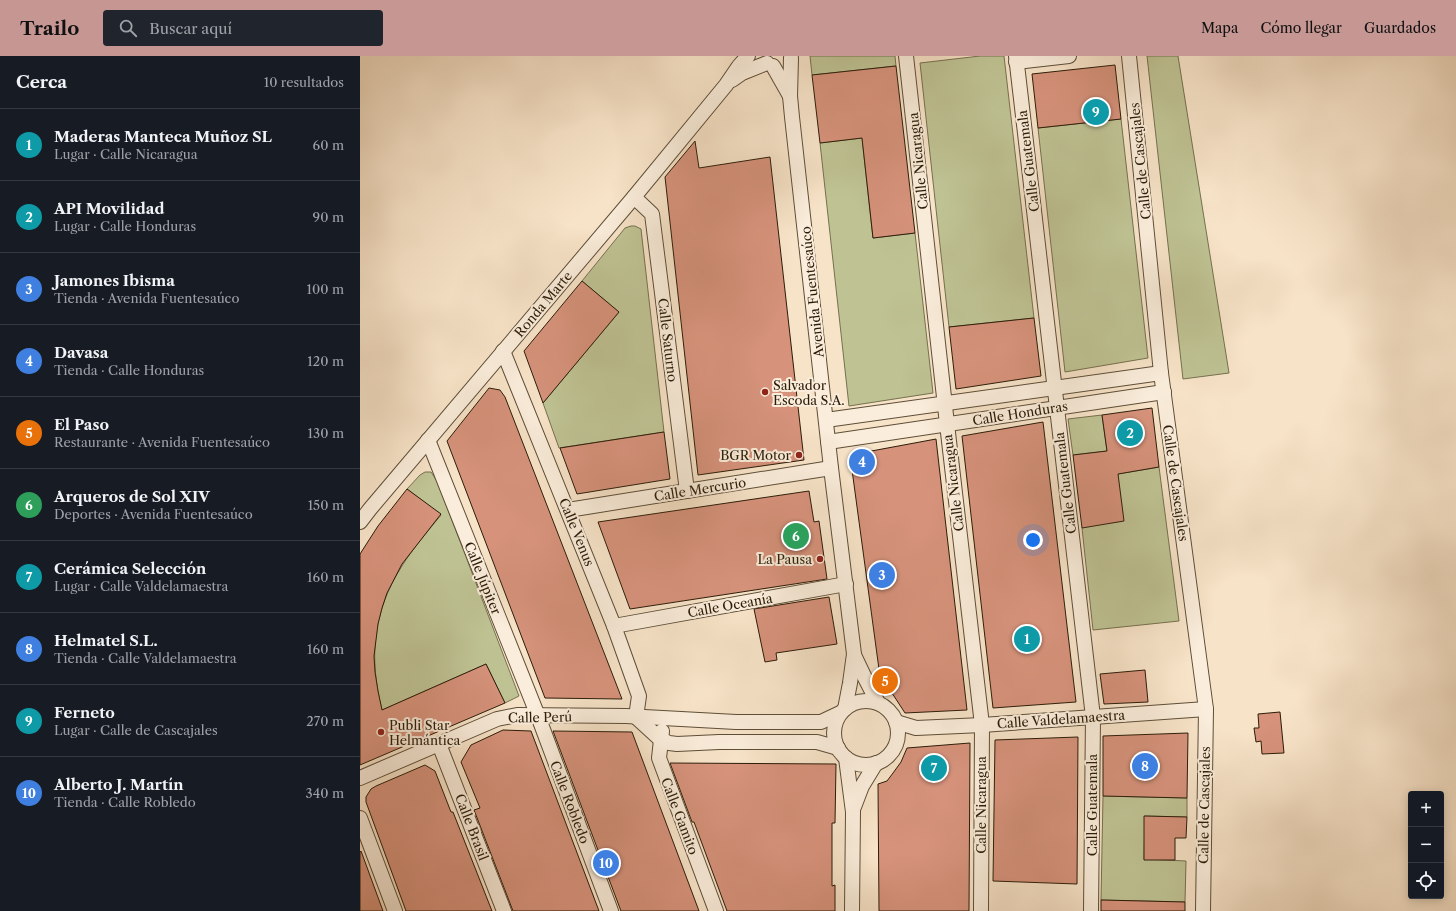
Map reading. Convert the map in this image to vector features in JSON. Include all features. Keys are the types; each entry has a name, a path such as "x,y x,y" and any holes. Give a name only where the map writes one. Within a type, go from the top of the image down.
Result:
{"street":[{"name":"Ronda Marte","path":"360,522 634,197 748,56"},
{"name":"Calle Nicaragua","path":"906,56 945,403 946,424 982,725 981,911"},
{"path":"1016,59 1069,56"},
{"name":"Calle de Cascajales","path":"1129,56 1161,373 1206,709 1202,911"},
{"name":"Ronda Marte","path":"726,85 742,73 767,62 780,66 786,63 791,57"},
{"name":"Avenida Fuentesaúco","path":"791,57 790,96 828,442 854,654 850,683 842,711"},
{"name":"Calle Guatemala","path":"1016,59 1093,717 1091,911"},
{"name":"Avenida Fuentesaúco","path":"767,62 790,96"},
{"name":"Calle Saturno","path":"634,197 652,214 687,491"},
{"name":"Calle Venus","path":"503,351 614,626 639,696 636,717"},
{"name":"Calle Honduras","path":"826,420 1161,373"},
{"name":"Calle Honduras","path":"828,442 1164,392"},
{"name":"Calle Júpiter","path":"428,440 538,716"},
{"name":"Calle Mercurio","path":"568,510 831,468"},
{"name":"Calle Oceanía","path":"614,626 846,584"},
{"name":"Avenida Fuentesaúco","path":"854,654 878,704"},
{"path":"852,911 853,812 842,753 834,736 835,724 842,711 852,704 861,701 870,701 889,711 896,722 898,731 894,748 889,754 876,763 862,786 853,812"},
{"name":"Calle Valdelamaestra","path":"896,722 916,728 982,725 1206,709"},
{"name":"Calle Perú","path":"360,778 497,719 517,715 636,717 736,722 821,722 842,711"},
{"name":"Calle Robledo","path":"538,716 610,911"},
{"path":"636,717 660,739 669,743 817,742 842,753 856,763 876,763"},
{"name":"Calle Gamito","path":"667,719 660,739 659,758 716,911"},
{"path":"896,741 916,728"},
{"name":"Calle Brasil","path":"439,744 504,911"},
{"path":"360,818 395,911"}],"green space":[{"path":"810,56 895,56 896,66 812,75"},
{"path":"980,56 1004,56 1034,318 949,327 920,63"},
{"path":"1147,56 1178,56 1229,373 1183,379"},
{"path":"1121,119 1148,358 1065,372 1038,128"},
{"path":"862,138 873,238 915,233 933,393 849,406 820,143"},
{"path":"631,226 641,229 664,432 559,448 543,403 619,312 582,281 625,228"},
{"path":"1102,415 1107,451 1073,455 1068,419"},
{"path":"1159,467 1179,621 1093,630 1082,528 1118,474"},
{"path":"425,472 431,472 437,481 519,696 505,703 486,664 382,710 375,672 375,654 376,636 384,601 402,566 441,515 407,489 420,475"},
{"path":"1103,796 1187,798 1187,817 1145,816 1144,859 1186,861 1185,902 1101,900"}],"building":[{"path":"1115,65 1121,119 1038,128 1032,74"},
{"path":"896,66 915,233 873,238 862,138 820,143 812,75"},
{"path":"695,141 699,168 770,157 804,460 698,475 665,177"},
{"path":"582,281 619,312 543,403 524,351"},
{"path":"1034,318 1041,376 956,389 949,327"},
{"path":"489,388 500,390 505,397 622,699 545,698 447,441"},
{"path":"1152,408 1159,467 1118,474 1124,521 1082,528 1073,455 1107,451 1102,415"},
{"path":"1043,422 1076,702 993,708 962,436"},
{"path":"664,432 670,479 577,494 560,448"},
{"path":"936,439 967,710 905,713 892,693 881,684 850,455"},
{"path":"407,489 441,514 402,564 387,593 382,608 378,624 374,656 375,672 382,710 486,664 505,703 360,765 360,554 378,526"},
{"path":"809,491 814,522 819,521 827,579 630,609 598,522"},
{"path":"829,597 837,644 776,653 777,660 765,662 754,609"},
{"path":"1145,670 1148,702 1104,704 1100,674"},
{"path":"1280,712 1284,753 1262,754 1261,741 1256,742 1254,728 1259,728 1258,714"},
{"path":"503,730 531,731 599,911 513,911 474,810 480,808 461,762 471,745"},
{"path":"553,731 632,732 699,911 621,911"},
{"path":"1188,733 1187,798 1103,796 1103,736"},
{"path":"1078,737 1077,884 993,881 995,740"},
{"path":"970,743 969,911 879,911 878,784 887,781 901,762 907,748"},
{"path":"670,763 836,764 835,823 832,823 832,886 835,885 835,911 727,911"},
{"path":"425,765 435,771 451,812 453,812 492,911 406,911 366,802 366,797 371,789 376,786"},
{"path":"1144,816 1187,817 1186,838 1175,838 1175,860 1144,860"},
{"path":"361,851 383,911 360,911"},
{"path":"1101,900 1185,902 1185,911 1101,911"}],"place":[{"name":"Ferneto","path":"1096,112"},
{"name":"Salvador Escoda S.A.","path":"765,392"},
{"name":"API Movilidad","path":"1130,433"},
{"name":"BGR Motor","path":"799,455"},
{"name":"Davasa","path":"862,462"},
{"name":"Arqueros de Sol XIV","path":"796,536"},
{"name":"La Pausa","path":"820,559"},
{"name":"Jamones Ibisma","path":"882,575"},
{"name":"Maderas Manteca Muñoz SL","path":"1027,639"},
{"name":"El Paso","path":"885,681"},
{"name":"Publi Star Helmántica","path":"381,732"},
{"name":"Helmatel S.L.","path":"1145,766"},
{"name":"Cerámica Selección","path":"934,768"},
{"name":"Alberto J. Martín","path":"606,863"}]}
